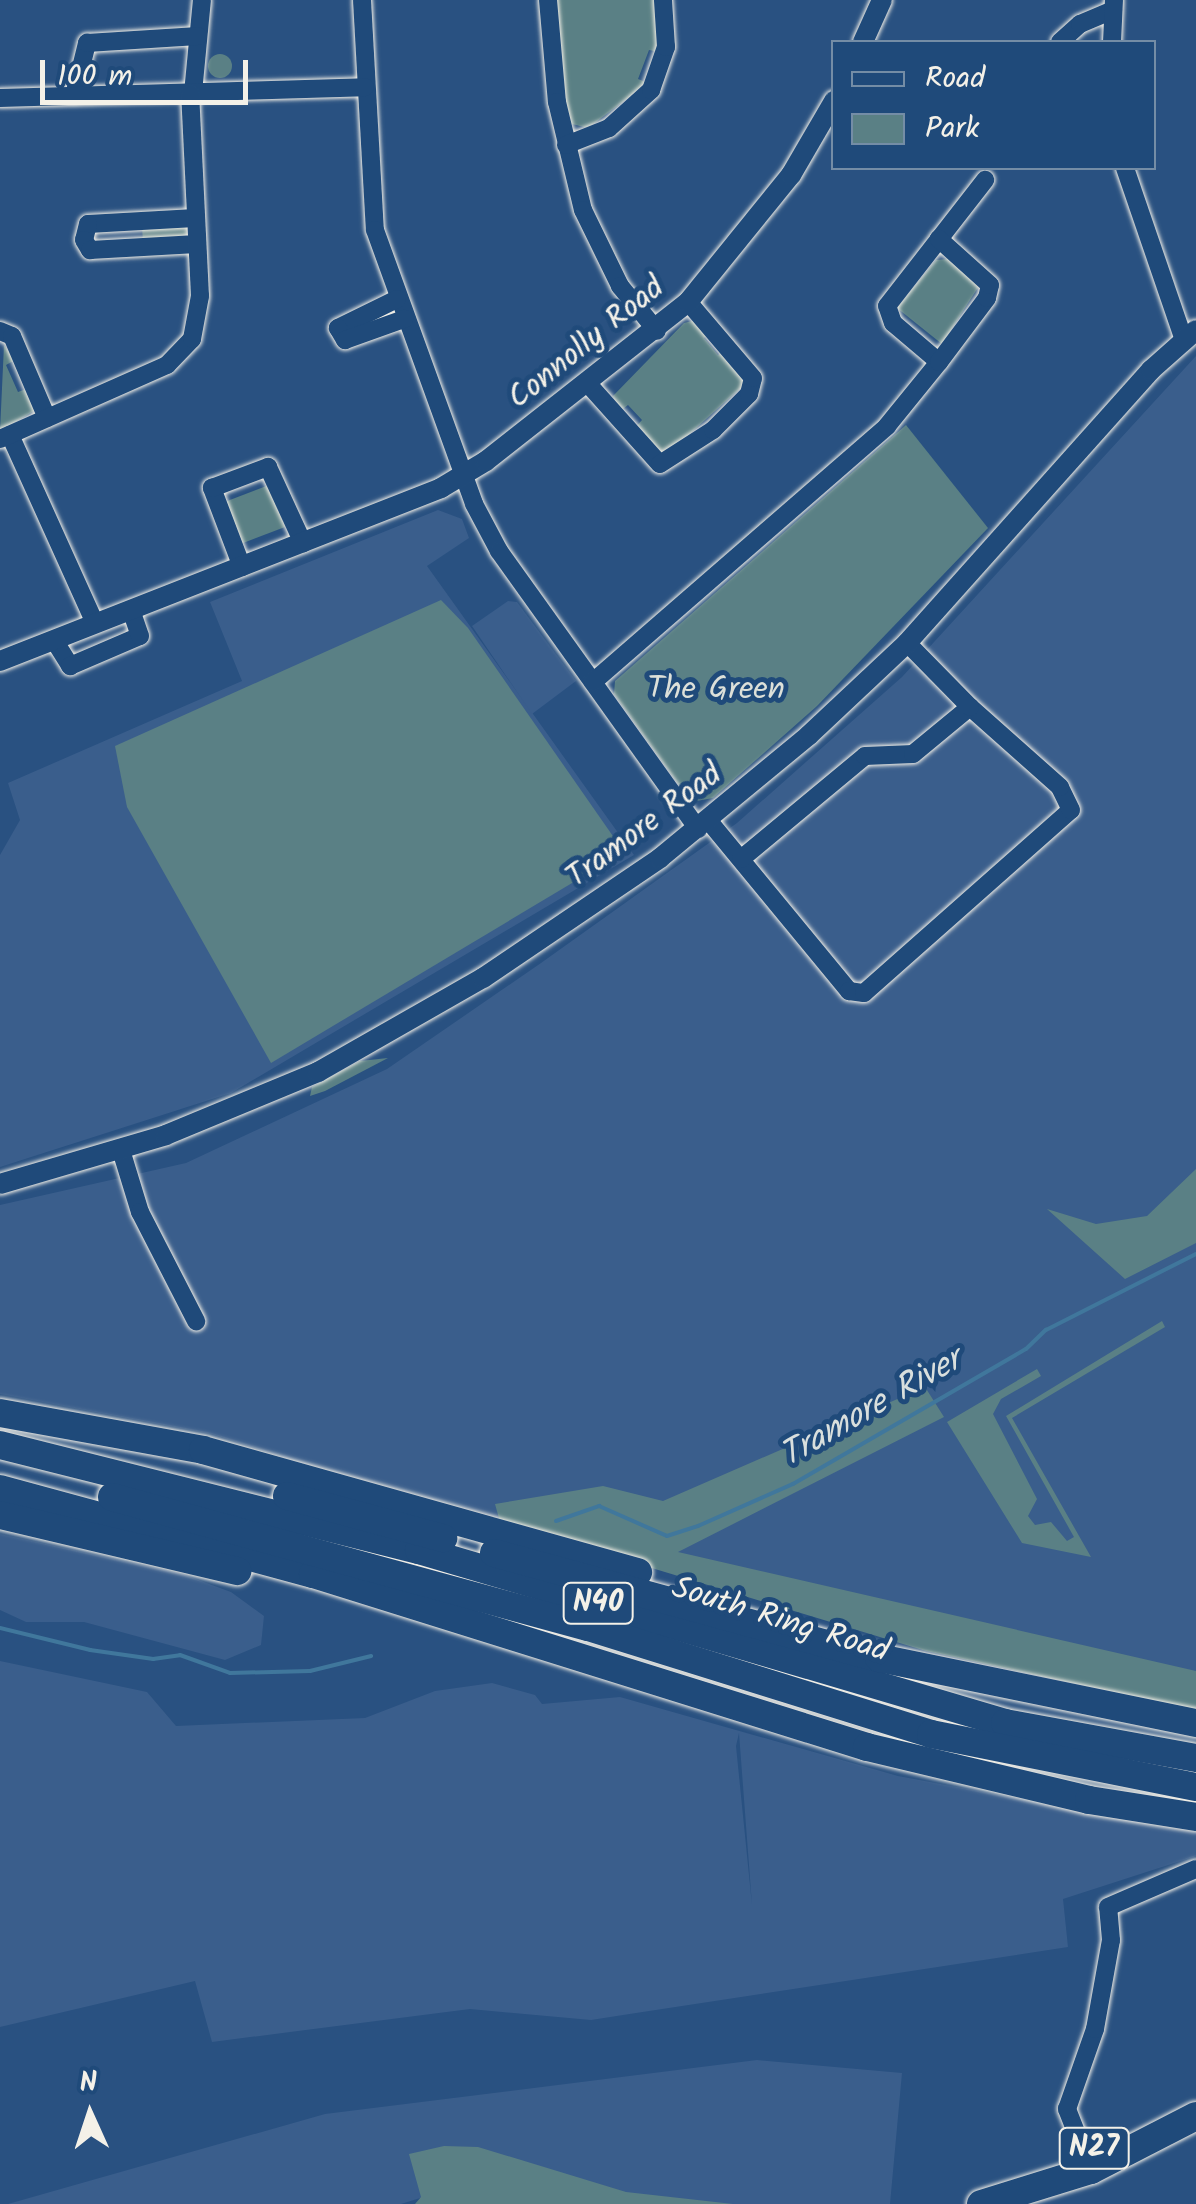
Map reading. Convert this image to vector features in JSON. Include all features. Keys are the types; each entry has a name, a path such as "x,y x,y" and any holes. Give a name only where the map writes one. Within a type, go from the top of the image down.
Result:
{"highway":[{"path":"0,1414 203,1450 309,1476 569,1550 988,1683"},
{"path":"0,1445 334,1506 988,1683 1196,1723"},
{"name":"South Ring Road","path":"0,1445 401,1546 1005,1723 1196,1758"},
{"path":"0,1478 385,1582 668,1685"},
{"name":"South Ring Road","path":"0,1478 220,1523 588,1627 931,1734 1196,1787"},
{"path":"0,1489 280,1564 973,1776 1196,1817"},
{"path":"0,1514 228,1568 697,1694"},
{"name":"N27","path":"1088,2162 1196,2100"},
{"name":"N27","path":"987,2202 1196,2116"}],"street":[{"path":"95,624 5,437 168,364 184,351 199,319 192,93 202,0"},
{"path":"362,0 371,206 404,319 462,475 494,544 703,825 741,859 849,991 864,993 1071,810 1060,787 970,707 907,643"},
{"path":"548,0 566,146 600,251 657,330"},
{"path":"566,146 619,122 651,90 666,47 663,0"},
{"path":"864,40 882,0"},
{"path":"1062,40 1080,24 1114,5"},
{"path":"1112,40 1114,5"},
{"path":"74,96 87,43 198,36"},
{"path":"0,98 365,88"},
{"name":"Connolly Road","path":"0,661 303,543 462,475 589,386 688,302 791,175 831,106"},
{"path":"1126,170 1190,334"},
{"path":"939,362 892,323 887,306 985,180"},
{"path":"196,218 88,224 84,240 90,250 197,244"},
{"path":"134,222 136,248"},
{"path":"593,682 887,426 939,362 987,298 990,284 939,239"},
{"path":"397,299 338,328 345,340 404,319"},
{"path":"589,386 660,464 713,430 749,394 753,378 688,302"},
{"path":"0,331 12,336 47,418"},
{"name":"Tramore Road","path":"0,1184 121,1150 276,1091 381,1039 537,944 703,825 907,643 1190,334"},
{"path":"242,567 212,488 268,467 303,543"},
{"path":"54,640 70,666 140,636 131,610"},
{"path":"741,859 865,756 914,754 970,707"},
{"path":"121,1150 140,1212 196,1321"},
{"path":"1088,2162 1067,2109 1095,2029 1111,1940 1108,1907 1196,1869"}],"shaded area":[{"path":"1196,356 1196,1693 906,1626 372,1486 212,1434 0,1394 0,1205 186,1163 387,1069 541,963 737,823 902,677"},
{"path":"438,510 462,519 469,538 427,566 634,855 231,1093 0,1167 0,855 20,820 8,783 242,681 210,602"},
{"path":"508,601 517,602 576,681 532,714 472,626"},
{"path":"0,1534 182,1574 231,1592 264,1616 261,1645 225,1660 84,1622 26,1622 0,1610"},
{"path":"0,1661 147,1692 176,1726 365,1718 435,1691 492,1683 535,1695 542,1704 620,1697 898,1776 1196,1832 1196,1856 1063,1899 1068,1947 591,2020 470,2009 212,2042 195,1981 0,2027","holes":["739,1733 752,1905 736,1746"]},
{"path":"757,2060 902,2073 890,2204 610,2204 433,2194 401,2204 8,2204 325,2114"}],"green space":[{"path":"554,0 656,0 659,52 649,50 638,79 648,83 588,128 572,124 565,111"},
{"path":"220,54 229,57 229,75 220,78 211,75 208,66 211,57"},
{"path":"142,224 187,227 187,235 143,244"},
{"path":"948,259 979,286 942,344 897,308 936,260"},
{"path":"696,320 710,332 704,338 718,355 725,350 741,369 744,385 665,456 634,429 642,420 628,405 619,412 613,396 684,323"},
{"path":"4,345 15,360 6,365 18,392 29,388 37,409 0,431"},
{"name":"The Green","path":"906,425 988,528 817,706 713,798 691,802 614,694 615,681"},
{"path":"269,485 285,527 238,545 222,503"},
{"path":"441,600 468,628 624,852 271,1063 127,807 115,746"},
{"path":"388,1058 310,1096 312,1087 360,1061"},
{"path":"1196,1169 1196,1243 1125,1279 1047,1209 1096,1224 1147,1216"},
{"path":"1162,1321 1165,1327 1012,1418 1091,1557 1022,1543 947,1422 1037,1369 1041,1376 1001,1399 993,1414 1037,1499 1028,1516 1035,1525 1051,1522 1067,1541 1074,1537 1006,1416"},
{"path":"925,1387 944,1417 678,1552 1196,1671 1196,1710 926,1651 500,1522 495,1504 603,1486 663,1501"},
{"path":"444,2146 478,2147 626,2192 733,2204 415,2204 421,2197 409,2154"}],"waterway":[{"name":"Tramore River","path":"556,1521 599,1506 667,1536 698,1526 793,1484 1026,1349 1046,1330 1196,1254"},
{"name":"Tramore River","path":"0,1628 90,1650 153,1659 180,1655 230,1673 310,1671 371,1656"}]}
